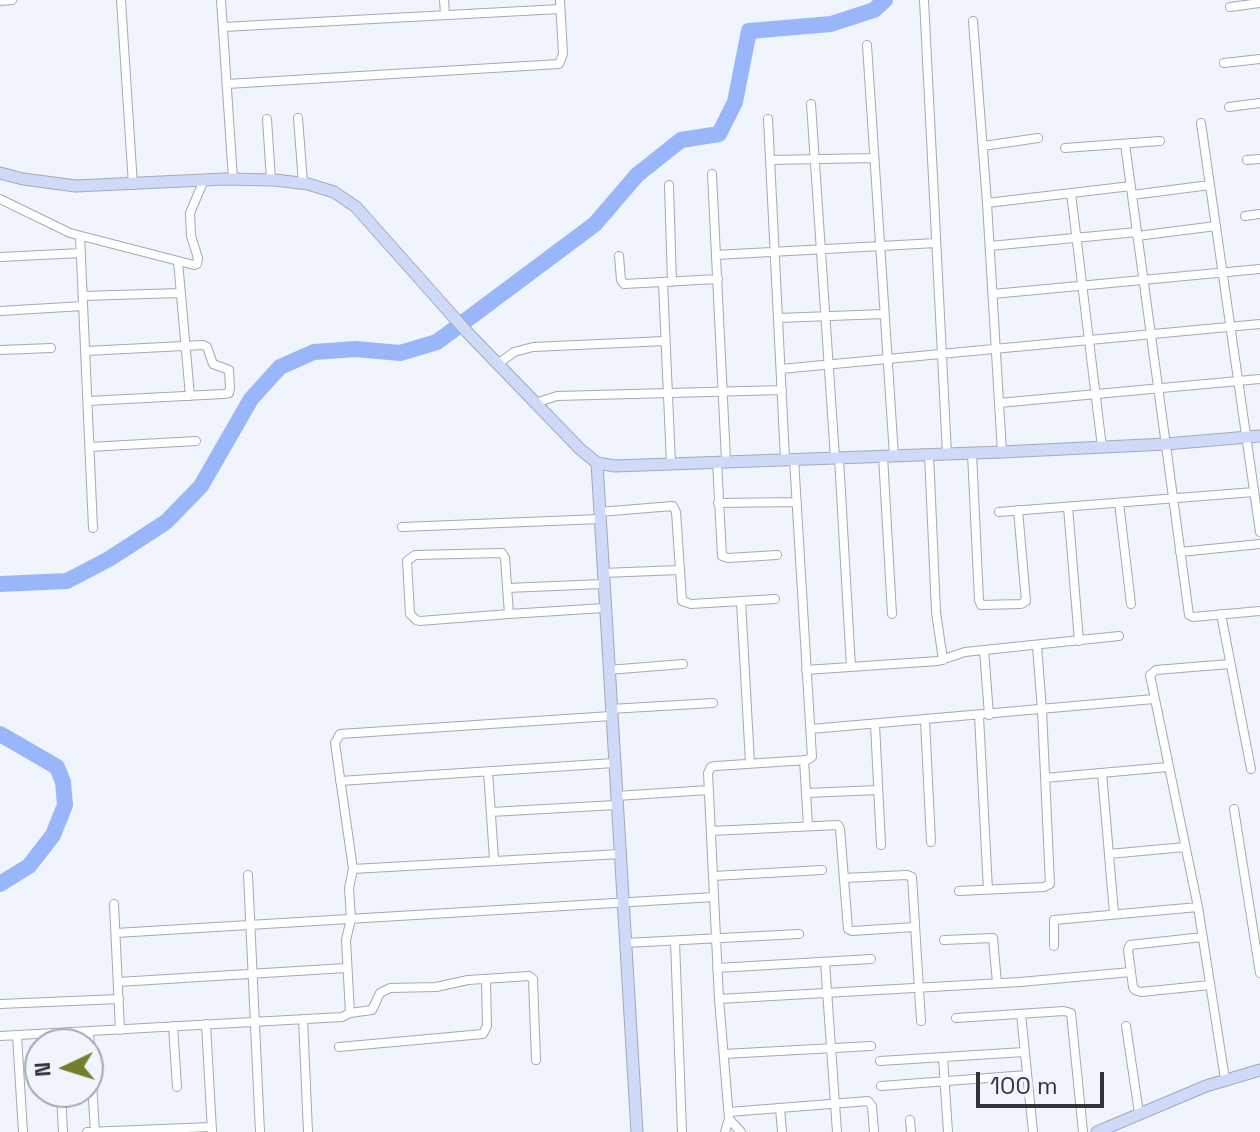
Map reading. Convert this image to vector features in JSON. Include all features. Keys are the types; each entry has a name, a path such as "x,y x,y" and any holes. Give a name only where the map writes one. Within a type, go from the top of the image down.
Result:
{"street":[{"path":"0,1 12,0"},
{"path":"121,0 133,185"},
{"path":"221,0 233,179"},
{"path":"444,0 445,15"},
{"path":"924,0 947,454"},
{"path":"1230,7 1260,3"},
{"path":"223,27 445,15 560,4 563,54 559,64 227,84"},
{"path":"973,21 1002,452"},
{"path":"867,45 887,358 892,614"},
{"path":"1224,63 1260,59"},
{"path":"1229,107 1260,103"},
{"path":"811,104 851,667"},
{"path":"298,118 303,183"},
{"path":"267,119 271,180"},
{"path":"725,1132 729,1115 717,968 709,790 711,767 812,757 797,502 782,390 768,119"},
{"path":"1201,123 1260,532"},
{"path":"983,146 1038,138"},
{"path":"1065,148 1160,141"},
{"path":"1125,144 1189,615 1260,611"},
{"path":"770,160 874,158"},
{"path":"1247,160 1260,159"},
{"path":"0,173 76,186 233,179 303,183 334,192 356,207 450,314 597,463 615,466 1002,452 1260,436"},
{"path":"712,174 723,391 718,503 720,553 724,558 777,555"},
{"path":"0,199 50,225 80,236 194,265 199,262 189,222 193,202 204,180"},
{"path":"669,185 665,341 671,463"},
{"path":"987,203 1071,193 1210,185"},
{"path":"1071,193 1102,447"},
{"path":"1245,216 1260,214"},
{"path":"990,246 1216,226"},
{"path":"80,236 93,528"},
{"path":"716,255 936,243"},
{"path":"0,257 81,253"},
{"path":"619,256 624,284 718,279"},
{"path":"178,261 190,396"},
{"path":"993,294 1260,269"},
{"path":"0,311 180,293"},
{"path":"778,318 884,314"},
{"path":"781,369 1260,324"},
{"path":"498,364 514,352 533,347 665,341"},
{"path":"86,351 207,347 210,361 227,368 229,373 229,393 88,401"},
{"path":"0,350 51,348"},
{"path":"999,403 1260,379"},
{"path":"535,403 557,396 782,390"},
{"path":"90,447 196,441"},
{"path":"972,453 981,605 1021,604 1026,601 1018,510"},
{"path":"929,454 936,612 943,660"},
{"path":"597,463 637,1132"},
{"path":"999,512 1254,492"},
{"path":"718,503 797,502"},
{"path":"1119,503 1131,604"},
{"path":"402,527 600,516 673,506 676,512 681,596 686,603 775,599"},
{"path":"1068,507 1079,641"},
{"path":"1180,552 1260,544"},
{"path":"509,614 505,558 502,553 415,555 407,561 410,614 416,620 604,608"},
{"path":"507,588 680,570"},
{"path":"741,601 750,763"},
{"path":"1221,614 1251,769"},
{"path":"806,670 943,660 958,653 1119,636"},
{"path":"959,891 1044,887 1050,884 1037,646"},
{"path":"984,650 989,715"},
{"path":"608,670 683,664"},
{"path":"1225,1079 1198,907 1150,678 1152,672 1229,664"},
{"path":"811,729 1154,699"},
{"path":"350,1013 346,940 351,919 349,888 353,869 335,743 340,734 713,703"},
{"path":"979,716 988,890"},
{"path":"925,720 931,842"},
{"path":"875,724 881,845"},
{"path":"804,760 808,826"},
{"path":"340,781 614,763"},
{"path":"1045,778 1168,767"},
{"path":"488,771 494,859"},
{"path":"1102,773 1114,913"},
{"path":"491,812 709,790"},
{"path":"806,793 878,790"},
{"path":"1234,809 1260,973"},
{"path":"711,831 835,824 839,826 846,926 849,930 915,927"},
{"path":"1109,854 1185,847"},
{"path":"353,869 620,854"},
{"path":"713,876 822,870"},
{"path":"248,875 260,1132"},
{"path":"844,878 911,875 921,1021"},
{"path":"1247,894 1260,891"},
{"path":"116,933 714,897"},
{"path":"114,904 120,1030"},
{"path":"1054,946 1054,920 1198,907"},
{"path":"625,943 799,934"},
{"path":"1203,937 1130,945 1133,987 1137,992 1210,985"},
{"path":"944,940 993,938 997,983"},
{"path":"675,941 682,1132"},
{"path":"717,968 871,959"},
{"path":"825,962 837,1132"},
{"path":"118,982 346,968"},
{"path":"719,999 1131,972"},
{"path":"104,1031 345,1016 372,1010 380,993 390,988 436,987 468,980 533,977 536,1060"},
{"path":"339,1047 483,1034 487,1026 486,980"},
{"path":"0,1004 119,999"},
{"path":"956,1018 1071,1013 1083,1132"},
{"path":"1021,1014 1033,1132"},
{"path":"303,1019 308,1132"},
{"path":"87,1132 212,1130 206,1024"},
{"path":"173,1026 177,1087"},
{"path":"1126,1026 1139,1113"},
{"path":"0,1036 24,1035"},
{"path":"17,1036 23,1132"},
{"path":"724,1054 871,1046"},
{"path":"880,1061 1024,1052"},
{"path":"943,1058 948,1132"},
{"path":"1097,1132 1225,1079 1260,1070"},
{"path":"881,1086 1027,1075"},
{"path":"729,1115 862,1100 871,1103 874,1132"},
{"path":"62,1108 63,1132"},
{"path":"94,1108 95,1132"},
{"path":"780,1108 782,1132"},
{"path":"729,1115 741,1132"},
{"path":"910,1120 911,1132"}],"waterway":[{"path":"0,584 67,581 109,559 166,522 201,486 251,399 280,367 314,352 356,349 400,353 437,342 595,224 637,175 681,140 719,134 735,102 749,31 831,24 874,10 885,0"},
{"path":"0,734 57,767 63,782 65,805 53,835 29,866 0,884"}]}
